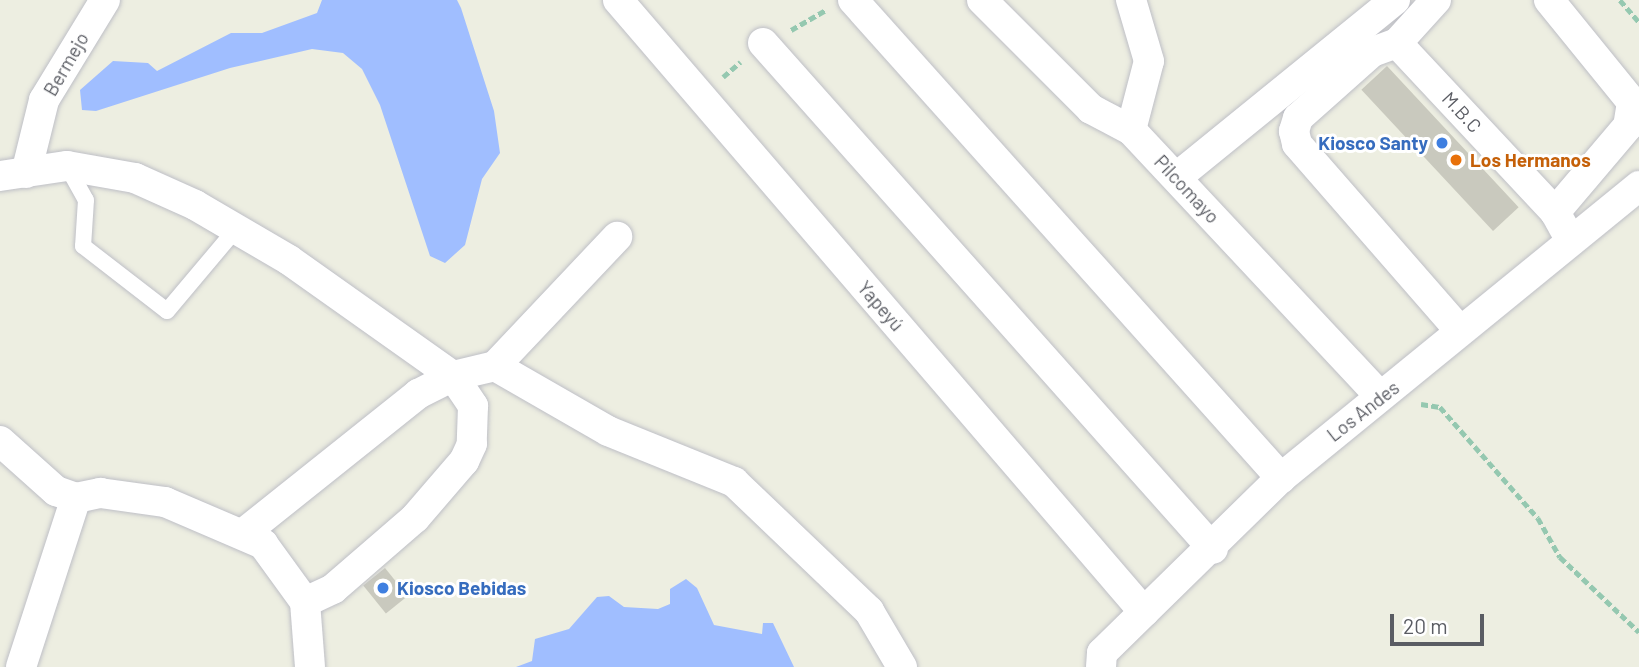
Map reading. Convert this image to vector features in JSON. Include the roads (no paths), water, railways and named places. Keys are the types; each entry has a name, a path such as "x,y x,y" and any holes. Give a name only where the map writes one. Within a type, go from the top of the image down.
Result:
{"street":[{"name":"Bermejo","path":"13,175 44,100 104,0"},
{"name":"Yapeyú","path":"618,0 1144,612"},
{"path":"853,0 1281,478"},
{"name":"Pilcomayo","path":"982,0 1091,109 1131,130 1386,391"},
{"path":"1131,130 1149,61 1132,0"},
{"path":"1177,177 1395,0"},
{"path":"1436,0 1397,43 1372,52 1298,118 1297,144 1460,331"},
{"path":"1549,0 1625,87 1633,117 1555,212"},
{"path":"763,43 1213,549"},
{"name":"M.B.C","path":"1397,43 1555,212 1571,241"},
{"path":"13,175 67,166 135,178 236,229 453,376 473,406 472,444 464,461 415,519 333,589 305,602"},
{"name":"Los Andes","path":"1102,660 1144,612 1213,549 1281,478 1639,186"},
{"path":"244,533 418,394 453,376 495,366 617,237"},
{"path":"495,366 608,431 734,482 869,611 902,667"},
{"path":"0,441 56,491 76,498 134,496 244,533 270,552 305,602 310,667"},
{"path":"21,667 76,498"}],"lane":[{"path":"67,166 86,200 83,246 167,311 236,229"}],"water":[{"path":"322,0 457,0 461,8 494,111 500,153 482,179 465,245 445,263 430,256 380,105 362,69 343,53 312,49 230,68 96,111 82,110 80,90 113,61 148,63 157,71 231,33 262,33 317,13"},
{"path":"686,579 697,588 714,625 762,634 763,623 773,623 794,667 516,667 532,661 535,639 569,629 597,597 609,596 624,607 658,609 670,604 670,589"}],"place":[{"name":"Kiosco Santy","path":"1442,143"},
{"name":"Los Hermanos","path":"1456,160"},
{"name":"Kiosco Bebidas","path":"383,588"}]}
